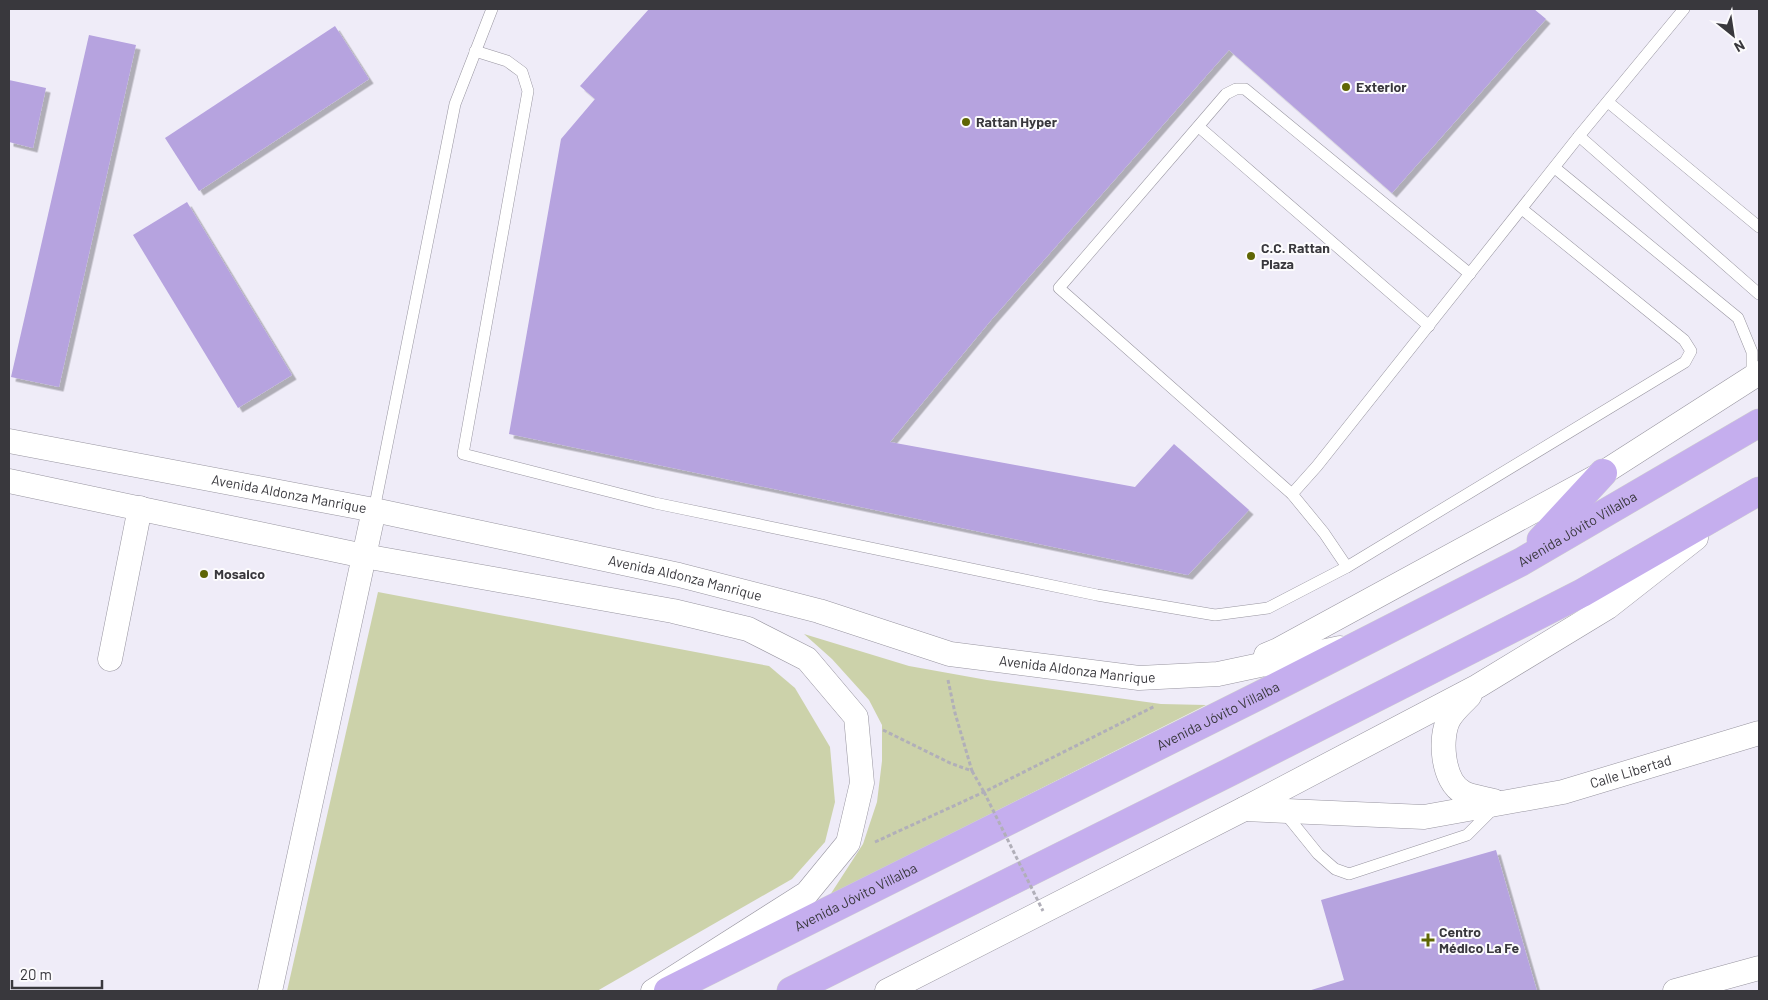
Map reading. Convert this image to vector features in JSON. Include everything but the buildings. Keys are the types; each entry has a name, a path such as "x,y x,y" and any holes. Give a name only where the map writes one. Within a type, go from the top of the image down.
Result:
{"main road":[{"name":"Avenida Jóvito Villalba","path":"668,991 1260,695 1521,562 1759,423"},
{"path":"1521,562 1603,473"},
{"path":"791,991 1228,773 1582,593 1752,496"}],"street":[{"path":"1218,674 1278,650 1603,473 1756,376"},
{"name":"Avenida Aldonza Manrique","path":"9,441 374,510 679,575 819,611 950,654 1139,678 1218,674 1358,644"},
{"path":"9,481 364,556 673,611 748,629 807,659 856,717 862,784 848,843 807,893 653,991"},
{"path":"887,991 917,983 1043,911 1244,809 1478,686 1608,607 1752,496"},
{"path":"110,660 140,508"},
{"path":"270,991 374,510"},
{"path":"1478,686 1449,720 1444,744 1444,767 1454,783 1463,792 1500,802"},
{"name":"Calle Libertad","path":"1244,809 1424,817 1563,792 1759,733"},
{"path":"1675,991 1759,968"}],"lane":[{"path":"374,510 455,104 492,9"},
{"path":"1292,494 1317,466 1579,136 1684,9"},
{"path":"475,51 507,61 522,72 528,91 463,454 655,503 1097,595 1215,615 1268,608 1347,567 1684,362 1691,351 1684,340 1522,209"},
{"path":"1347,567 1324,533 1292,494 1059,288 1226,94 1236,89 1245,89 1470,274"},
{"path":"1608,102 1759,227"},
{"path":"1199,127 1429,326"},
{"path":"1579,136 1759,294"},
{"path":"1554,168 1738,318 1752,352 1756,376"},
{"path":"1283,811 1318,854 1335,868 1349,874 1467,835 1500,802"}],"path":[{"path":"950,654 946,669 955,713 972,771 1043,911"},
{"path":"834,860 984,792 1157,705"},
{"path":"856,717 972,771"}],"green space":[{"path":"378,592 769,666 795,688 830,747 835,802 825,842 792,879 597,991 287,991"},
{"path":"804,634 909,666 987,680 1161,704 1206,705 830,895 863,844 877,802 882,761 882,725 869,700 832,659"}],"place":[{"name":"Exterior","path":"1346,87"},
{"name":"Rattan Hyper","path":"966,122"},
{"name":"C.C. Rattan Plaza","path":"1251,256"},
{"name":"Mosaico","path":"204,574"},
{"name":"Centro Médico La Fe","path":"1428,940"}]}
